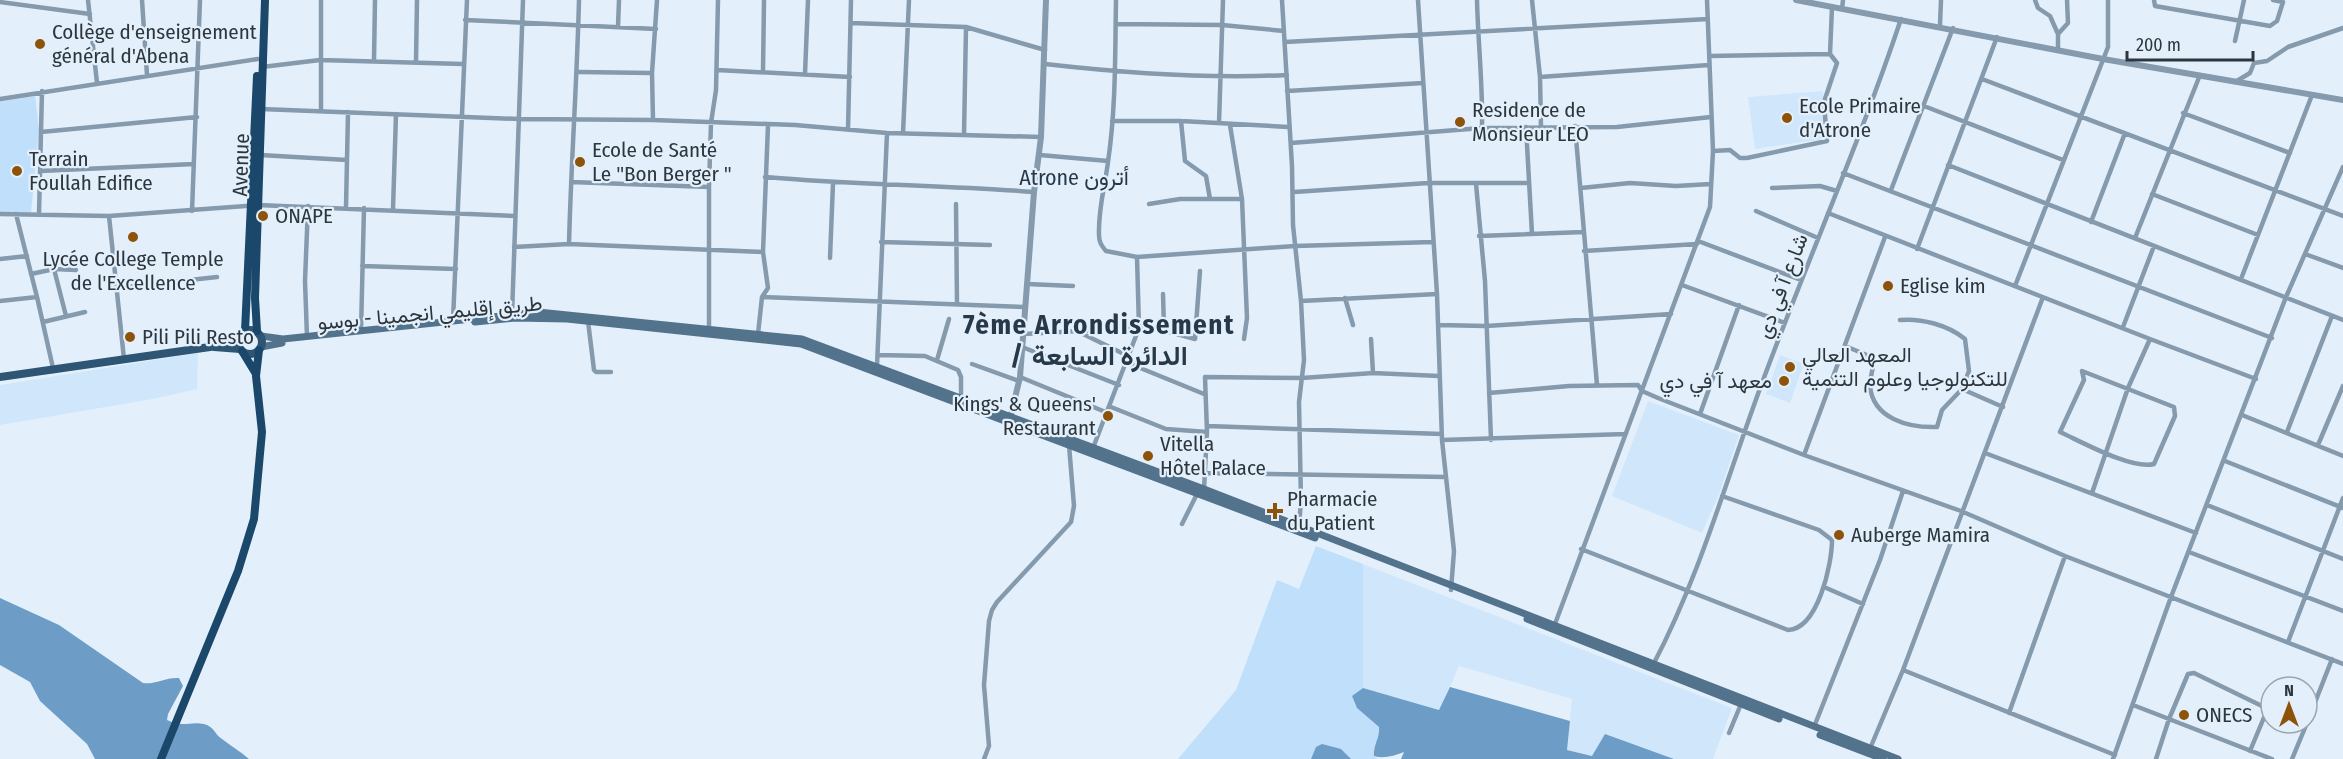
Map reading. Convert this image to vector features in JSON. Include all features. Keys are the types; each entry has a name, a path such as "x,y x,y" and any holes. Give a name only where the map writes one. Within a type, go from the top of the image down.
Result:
{"highway":[{"path":"244,331 255,205 262,0"},
{"name":"Avenue","path":"259,334 255,205 260,155 260,63"},
{"path":"161,759 226,603 251,532 257,498 262,432 256,376 260,348"},
{"path":"241,350 256,376"}],"main road":[{"name":"طريق إقليمي انجمينا - بوسو","path":"259,334 283,339 453,320 567,313 674,327"},
{"name":"طريق إقليمي انجمينا - بوسو","path":"260,348 512,316 674,327"},
{"path":"674,327 709,328 802,339 961,398 1069,445 1197,494 1555,624 1741,704 1869,751 1898,759"},
{"path":"674,327 801,344 1093,448 1204,489 1652,667 1814,728 1883,759"},
{"path":"0,376 210,347 238,337 244,331 259,334 260,348 249,354 241,350 210,347"},
{"path":"238,337 241,350"}],"street":[{"path":"34,0 34,7"},
{"path":"88,0 97,83"},
{"path":"141,0 147,75"},
{"path":"192,211 200,0"},
{"path":"321,0 321,111"},
{"path":"374,60 375,0"},
{"path":"416,62 417,0"},
{"path":"453,320 467,0"},
{"path":"512,316 523,0"},
{"path":"569,244 574,119 579,72 579,0"},
{"path":"618,27 619,0"},
{"path":"653,120 652,73 657,0"},
{"path":"709,328 711,249 709,187 711,123 717,70 718,0"},
{"path":"763,71 764,0"},
{"path":"805,74 808,0"},
{"path":"848,130 852,0"},
{"path":"903,133 909,0"},
{"path":"1010,420 1019,379 1034,192 1040,155 1046,0"},
{"path":"1116,0 1112,121 1108,161 1100,201 1100,244 1106,251 1137,257 1294,246 1432,242"},
{"path":"1219,123 1223,0"},
{"path":"1282,0 1288,127 1291,143 1294,246 1301,301 1299,526"},
{"path":"1418,0 1424,133 1437,294 1442,437 1454,551 1452,588"},
{"path":"1477,0 1477,32 1483,85 1482,128"},
{"path":"1532,0 1540,77 1541,127"},
{"path":"1555,624 1581,549 1683,285 1710,207 1713,151 1707,0"},
{"path":"1796,0 1940,25 2103,59 2343,100"},
{"path":"1842,9 1843,0"},
{"path":"1940,25 1941,0"},
{"path":"2035,0 2038,8 2050,16 2058,34 2058,49"},
{"path":"2058,34 2068,22 2067,0"},
{"path":"2015,286 2103,59 2109,36 2108,0"},
{"path":"2154,0 2155,6 2270,26 2275,24 2283,2 2273,0"},
{"path":"2235,41 2244,0"},
{"path":"0,2 90,14"},
{"path":"1713,151 1730,150 1740,158 1747,158 1827,141 1824,102 1837,63 1830,54 1832,7"},
{"path":"1285,42 1708,19"},
{"name":"شارع آ في دي","path":"1652,667 1666,642 1688,589 1801,280 1843,172 1874,101 1902,19"},
{"path":"465,20 656,29"},
{"path":"851,23 966,27 1045,50"},
{"path":"1116,24 1222,25 1284,31"},
{"path":"579,25 656,29"},
{"path":"964,135 966,27"},
{"path":"1891,190 1953,28"},
{"path":"2235,82 2250,73 2254,63 2267,61 2288,47 2343,28"},
{"path":"1917,249 1997,37"},
{"path":"1709,56 1830,54"},
{"path":"0,99 147,75 260,63 374,60 463,64"},
{"path":"1045,64 1115,72 1287,75"},
{"path":"1540,77 1709,65"},
{"path":"717,70 850,77"},
{"path":"579,72 652,73"},
{"path":"2134,238 2200,75"},
{"path":"1982,79 2343,216"},
{"path":"1287,91 1423,83"},
{"path":"39,214 42,91"},
{"path":"2241,279 2312,95"},
{"path":"1924,106 2063,160"},
{"path":"261,109 653,120 887,133 1041,137"},
{"path":"346,207 348,112"},
{"path":"2183,113 2290,153"},
{"path":"393,209 396,114"},
{"path":"41,132 196,117"},
{"path":"1291,143 1482,128 1643,125 1711,117"},
{"path":"1112,121 1181,121 1288,127"},
{"path":"1181,121 1185,161 1188,166 1206,176 1210,199"},
{"path":"758,334 762,297 768,288 763,252 768,125"},
{"path":"1230,125 1242,199 1247,318 1244,339"},
{"path":"1575,126 1589,317 1597,385"},
{"path":"1526,127 1532,234"},
{"path":"877,366 887,133"},
{"path":"2091,222 2125,133"},
{"path":"260,155 347,160"},
{"path":"1040,155 1108,161"},
{"path":"40,171 194,164"},
{"path":"1948,165 2343,320"},
{"path":"1903,670 2114,757 2171,597 2286,297 2343,170"},
{"path":"1843,172 2272,338"},
{"path":"765,177 833,183 1034,192"},
{"path":"571,182 709,187"},
{"path":"830,258 833,183"},
{"path":"1293,192 1428,183 1528,183"},
{"path":"1581,188 1630,183 1676,186 1712,184"},
{"path":"1476,184 1491,440"},
{"path":"1772,188 1820,186 1837,191"},
{"path":"2152,194 2258,235"},
{"path":"1149,204 1173,200 1242,199"},
{"path":"956,204 957,304"},
{"path":"0,214 109,216 255,205 346,207 515,216"},
{"path":"307,337 305,281 309,206"},
{"path":"361,331 364,208"},
{"path":"1756,211 1818,238"},
{"path":"1828,213 2256,379"},
{"path":"16,214 53,368"},
{"path":"109,216 124,359"},
{"path":"1479,236 1584,232"},
{"path":"1804,455 1885,237"},
{"path":"881,242 990,245"},
{"path":"1584,251 1697,243 1801,280"},
{"path":"514,247 569,244 763,252"},
{"path":"2123,327 2154,246"},
{"path":"2305,254 2343,268"},
{"path":"0,259 27,256"},
{"path":"1093,448 1128,363 1139,328 1137,257"},
{"path":"362,266 456,269"},
{"path":"31,274 54,269 76,270"},
{"path":"54,269 66,316"},
{"path":"1024,333 1139,328 1164,330 1196,339 1200,271"},
{"path":"118,288 217,277"},
{"path":"1027,284 1072,286"},
{"path":"1683,285 1785,323"},
{"path":"1163,294 1164,330"},
{"path":"1301,301 1437,294"},
{"path":"0,301 37,297"},
{"path":"762,297 1025,307"},
{"path":"1869,751 1903,670 2043,297"},
{"path":"1345,298 1353,325"},
{"path":"1700,414 1739,305"},
{"path":"43,322 85,312"},
{"path":"1438,325 1486,326 1589,317 1671,314"},
{"path":"2287,432 2332,316"},
{"path":"1845,346 1874,358 1870,390 1875,402 1892,420 1917,428 1936,427 1941,410 1962,389 1969,371 1965,339 1957,333 1917,318 1900,320"},
{"path":"937,360 949,319"},
{"path":"588,321 594,370 611,372"},
{"path":"1077,331 1130,357"},
{"path":"1371,339 1373,373"},
{"path":"2092,493 2128,388 2150,339"},
{"path":"1022,348 1119,385"},
{"path":"878,355 917,355 937,360 958,370 961,377 961,398"},
{"path":"1128,363 1204,394"},
{"path":"972,364 1019,379 1108,413"},
{"path":"2082,371 2174,407 2175,416 2154,464 2146,466 2105,453 2060,432 2084,380 2082,371"},
{"path":"1204,489 1207,432 1205,377 1210,375 1302,378 1373,373 1439,376"},
{"path":"1489,393 1597,385 1638,385 1642,391 1700,414 1804,455 1961,511 2065,555 2343,664"},
{"path":"1962,389 2003,407"},
{"path":"2318,445 2342,390"},
{"path":"1111,407 1166,429 1207,432"},
{"path":"2242,415 2343,456"},
{"path":"1207,426 1299,428 1491,440 1626,434"},
{"path":"984,759 989,746 984,685 989,621 997,602 1071,522 1074,506 1069,445"},
{"path":"1985,453 2196,533"},
{"path":"2225,461 2341,507"},
{"path":"1205,473 1446,477"},
{"path":"1814,728 1863,604 1903,491"},
{"path":"1182,524 1197,494"},
{"path":"1581,549 1793,630 1808,621 1824,587 1832,540 1819,530 1722,496"},
{"path":"2288,642 2343,498"},
{"path":"2207,506 2343,559"},
{"path":"2188,552 2343,611"},
{"path":"2009,713 2065,555"},
{"path":"1824,587 1863,604"},
{"path":"2319,691 2331,659"},
{"path":"2156,759 2169,719 2188,674 2194,673 2264,707 2265,715 2250,751"},
{"path":"1729,733 1741,704"},
{"path":"2133,705 2272,759"},
{"path":"2292,759 2302,735"}],"shaded area":[{"name":"Ecole Primaire d'Atrone","path":"1823,91 1823,139 1755,149 1748,97"},
{"name":"Terrain Foullah Edifice","path":"35,94 39,131 31,213 0,212 0,101"},
{"path":"198,353 197,389 153,399 0,425 0,385"},
{"path":"1780,355 1804,364 1790,403 1766,394"},
{"path":"1648,401 1739,435 1719,494 1702,533 1612,496"},
{"path":"1316,546 1363,564 1363,688 1352,696 1357,708 1379,727 1374,752 1374,756 1378,759 1178,759 1236,690 1277,580 1299,589"},
{"path":"1363,564 1732,708 1713,759 1674,759 1605,734 1593,756 1567,750 1572,699 1459,666 1440,710 1363,688"},
{"path":"0,598 59,625 143,683 179,678 183,686 167,720 178,724 208,725 219,737 249,759 95,759 87,744 40,701 30,682 0,665"},
{"path":"1450,687 1570,721 1567,750 1592,756 1605,734 1674,759 1401,759 1404,752 1389,757 1374,756 1379,727 1357,708 1352,696 1363,688 1439,710"},
{"path":"1322,744 1341,749 1351,759 1311,759 1316,747"}],"place":[{"name":"Collège d'enseignement général d'Abena","path":"40,44"},
{"name":"Ecole Primaire d'Atrone","path":"1787,118"},
{"name":"Residence de Monsieur LEO","path":"1460,122"},
{"name":"Ecole de Santé Le \"Bon Berger \"","path":"580,162"},
{"name":"Terrain Foullah Edifice","path":"17,171"},
{"name":"ONAPE","path":"263,216"},
{"name":"Lycée College Temple de l'Excellence","path":"133,237"},
{"name":"Eglise kim","path":"1888,286"},
{"name":"Pili Pili Resto","path":"130,337"},
{"name":"المعهد العالي للتكنولوجيا وعلوم التنمية","path":"1790,367"},
{"name":"معهد آ في دي","path":"1784,381"},
{"name":"Kings' & Queens' Restaurant","path":"1108,416"},
{"name":"Vitella Hôtel Palace","path":"1148,456"},
{"name":"Pharmacie du Patient","path":"1275,511"},
{"name":"Auberge Mamira","path":"1839,535"},
{"name":"ONECS","path":"2184,715"}],"district":[{"name":"Atrone أترون","path":"1074,177"},
{"name":"7ème Arrondissement / الدائرة السابعة","path":"1099,340"}]}
